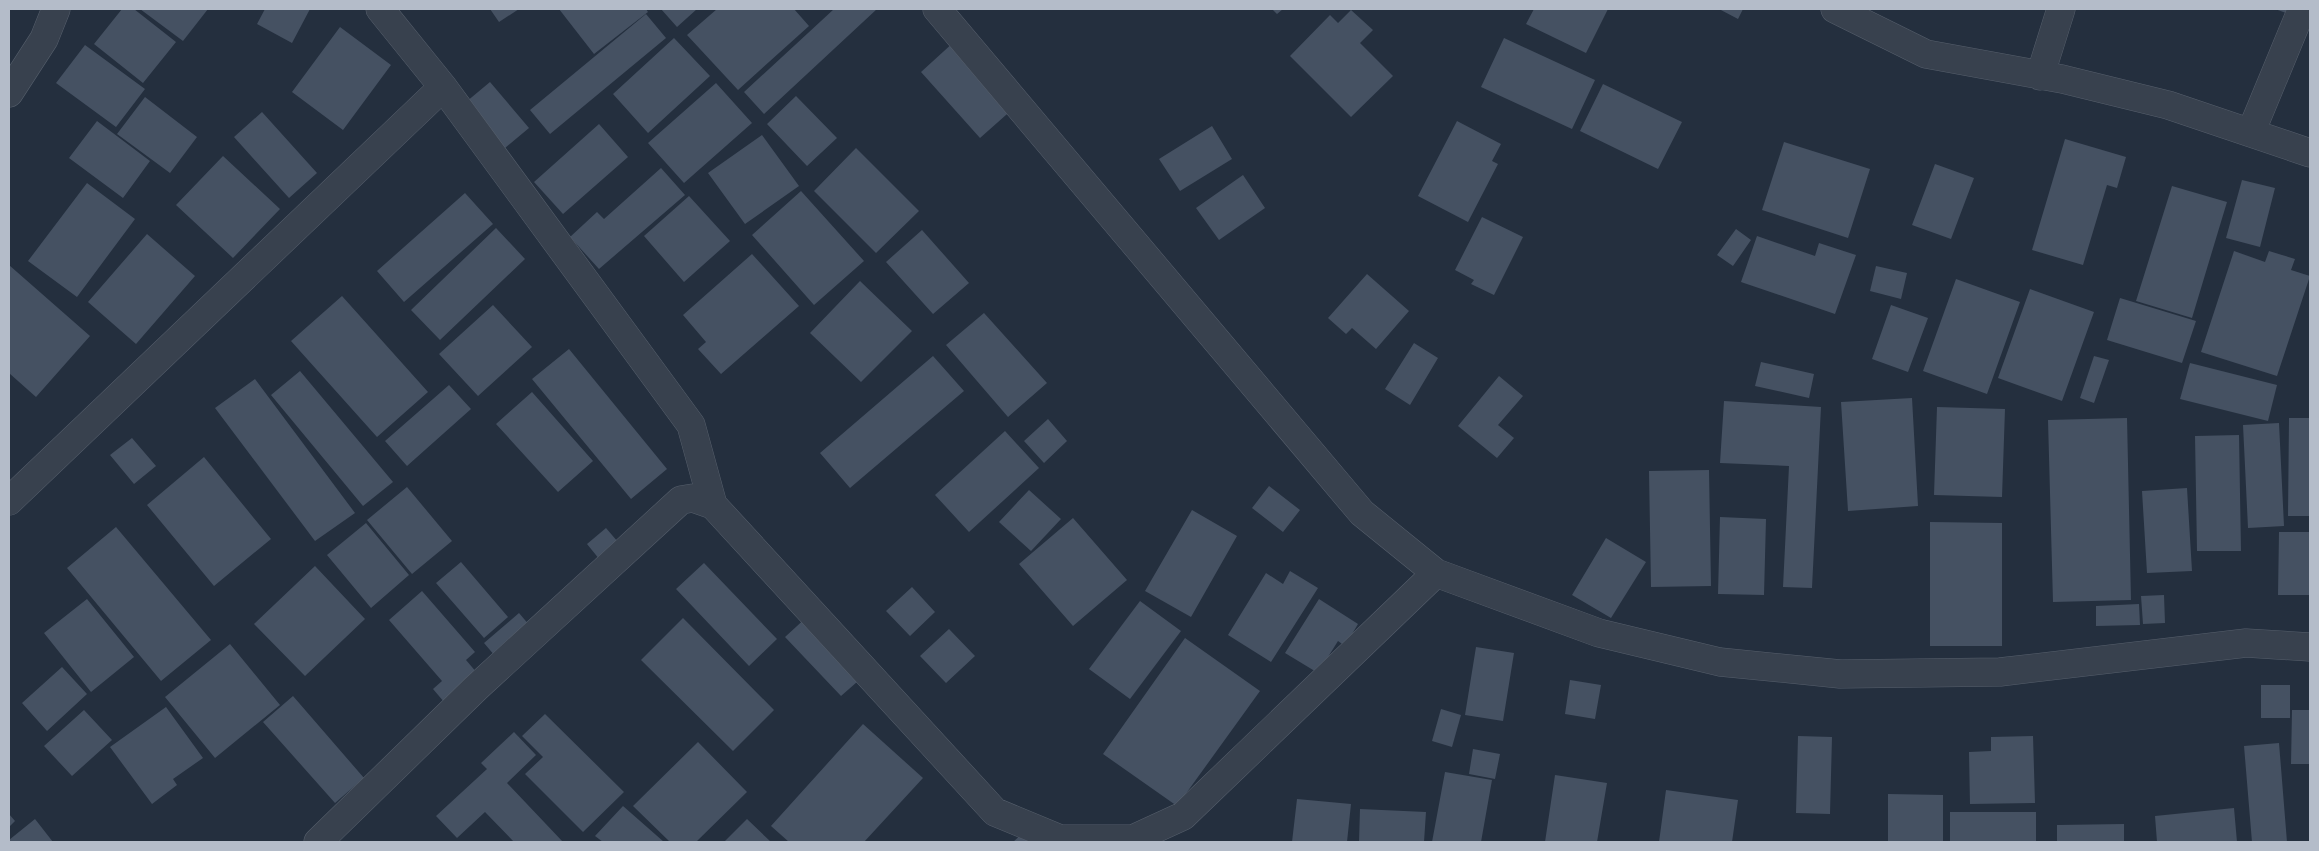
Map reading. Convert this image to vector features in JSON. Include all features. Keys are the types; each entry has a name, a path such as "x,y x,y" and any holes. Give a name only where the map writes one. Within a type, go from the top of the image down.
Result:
{"street":[{"path":"9,93 44,39 56,9"},
{"path":"380,9 443,87 691,425 712,505"},
{"path":"937,9 1362,513 1436,573 1599,633 1720,662 1840,674 2000,672 2246,643 2310,647"},
{"path":"1835,9 1926,54 2062,79 2168,105 2310,153"},
{"path":"2040,76 2061,9"},
{"path":"2251,132 2302,9"},
{"path":"9,501 443,87"},
{"path":"318,842 476,688 681,500 693,498 712,505 995,812 1060,839 1133,839 1183,816 1436,573"}],"building":[{"path":"122,9 134,9 176,42 143,83 94,44"},
{"path":"140,9 208,9 183,41"},
{"path":"265,9 310,9 292,43 257,24"},
{"path":"490,9 519,9 499,22"},
{"path":"559,9 646,9 648,12 594,54"},
{"path":"661,9 697,9 677,27"},
{"path":"717,9 794,9 809,26 738,90 687,35"},
{"path":"834,9 877,9 764,114 744,92"},
{"path":"1272,9 1283,9 1277,14"},
{"path":"1534,9 1608,9 1586,53 1526,24"},
{"path":"1719,9 1743,9 1738,19"},
{"path":"2275,9 2287,9 2286,13"},
{"path":"1351,10 1373,30 1360,43 1393,76 1351,117 1290,56 1330,15 1338,23"},
{"path":"646,14 666,38 550,134 530,110"},
{"path":"340,27 391,65 343,130 292,92"},
{"path":"674,38 710,76 648,133 613,94"},
{"path":"1504,38 1595,80 1572,129 1481,87"},
{"path":"955,41 1015,107 980,138 921,72"},
{"path":"85,45 145,89 116,127 56,83"},
{"path":"490,82 529,128 505,148 466,102"},
{"path":"716,83 752,123 684,183 648,143"},
{"path":"1603,84 1682,122 1658,169 1580,131"},
{"path":"796,96 837,138 807,166 767,124"},
{"path":"145,97 197,137 170,173 117,134"},
{"path":"262,112 317,173 289,198 234,137"},
{"path":"97,121 150,161 123,198 69,158"},
{"path":"1457,121 1501,144 1492,161 1498,164 1468,222 1418,196"},
{"path":"599,124 628,157 563,214 534,182"},
{"path":"1212,126 1232,159 1180,191 1159,159"},
{"path":"762,135 799,186 745,224 708,173"},
{"path":"2065,139 2126,157 2117,188 2107,185 2083,265 2032,250"},
{"path":"1784,142 1870,169 1848,238 1762,210"},
{"path":"856,148 919,211 876,253 814,191"},
{"path":"223,156 280,209 233,258 176,205"},
{"path":"1935,164 1974,178 1951,239 1912,225"},
{"path":"661,168 685,195 599,269 570,237 597,212 604,219"},
{"path":"1243,175 1265,208 1219,240 1196,208"},
{"path":"2242,180 2275,188 2260,247 2226,238"},
{"path":"87,183 135,219 77,297 28,261"},
{"path":"2172,186 2227,202 2192,318 2136,301"},
{"path":"801,191 864,261 814,305 752,235"},
{"path":"465,193 493,224 404,302 377,271"},
{"path":"689,196 730,241 684,282 644,236"},
{"path":"1482,217 1523,237 1494,295 1471,284 1474,280 1455,270"},
{"path":"496,228 525,259 440,340 411,310"},
{"path":"1736,229 1751,240 1733,266 1717,255"},
{"path":"922,230 969,283 933,314 886,262"},
{"path":"147,234 195,276 136,344 88,302"},
{"path":"1757,236 1815,256 1819,243 1856,255 1835,314 1741,282"},
{"path":"2234,251 2265,262 2269,251 2295,259 2291,270 2310,276 2277,376 2201,352"},
{"path":"752,254 799,306 721,374 698,349 706,342 683,315"},
{"path":"9,265 90,336 36,397 9,373"},
{"path":"1876,266 1907,273 1901,299 1870,291"},
{"path":"1367,274 1409,311 1376,349 1352,328 1346,334 1328,318"},
{"path":"1956,279 2020,302 1987,394 1923,371"},
{"path":"860,281 912,331 861,382 810,333"},
{"path":"2030,289 2094,312 2062,401 1998,378"},
{"path":"342,296 428,392 377,437 291,341"},
{"path":"2120,298 2196,321 2182,363 2107,340"},
{"path":"493,305 532,347 478,396 439,354"},
{"path":"1891,305 1928,318 1908,372 1872,359"},
{"path":"984,313 1047,383 1008,417 946,345"},
{"path":"1414,343 1438,358 1410,405 1385,389"},
{"path":"569,349 667,469 631,499 532,379"},
{"path":"933,356 964,391 850,488 820,453"},
{"path":"2094,356 2109,360 2094,403 2080,398"},
{"path":"1761,362 1814,374 1809,398 1755,386"},
{"path":"2190,363 2277,385 2268,421 2180,399"},
{"path":"300,371 393,482 363,506 271,395"},
{"path":"1499,376 1523,396 1498,425 1514,438 1497,458 1458,426"},
{"path":"255,379 355,513 315,541 215,408"},
{"path":"449,385 471,409 407,466 385,441"},
{"path":"532,392 593,461 558,492 496,424"},
{"path":"1912,398 1918,506 1848,511 1841,402"},
{"path":"1724,401 1821,407 1812,588 1783,587 1789,466 1720,463"},
{"path":"1937,407 2005,409 2002,497 1934,495"},
{"path":"2127,418 2131,600 2053,602 2048,420"},
{"path":"2289,418 2310,418 2310,516 2288,516"},
{"path":"1048,419 1067,441 1044,463 1024,441"},
{"path":"2279,423 2284,526 2248,528 2243,425"},
{"path":"1005,431 1039,468 969,532 935,495"},
{"path":"2239,435 2241,551 2197,551 2195,436"},
{"path":"132,438 156,466 134,484 110,455"},
{"path":"204,457 271,539 214,586 147,505"},
{"path":"1709,470 1711,586 1651,587 1649,471"},
{"path":"1269,486 1300,510 1283,532 1252,508"},
{"path":"407,487 452,541 412,574 367,520"},
{"path":"2187,488 2192,571 2147,573 2142,491"},
{"path":"1029,490 1061,519 1031,551 999,522"},
{"path":"1192,510 1237,536 1191,617 1145,591"},
{"path":"1720,517 1766,519 1764,595 1718,594"},
{"path":"1073,518 1127,580 1073,626 1019,564"},
{"path":"1930,522 2002,523 2002,646 1930,646"},
{"path":"366,523 409,575 371,608 327,555"},
{"path":"116,527 211,640 161,681 67,568"},
{"path":"606,528 624,549 604,565 587,544"},
{"path":"2279,532 2310,532 2310,595 2278,595"},
{"path":"1606,538 1646,562 1611,618 1572,595"},
{"path":"461,562 508,617 484,638 436,583"},
{"path":"704,563 777,639 749,666 676,589"},
{"path":"315,566 365,619 305,676 254,624"},
{"path":"1290,571 1318,588 1271,662 1228,635 1266,573 1283,584"},
{"path":"912,587 935,612 910,636 886,611"},
{"path":"422,591 475,652 466,660 483,680 450,709 433,689 442,681 389,620"},
{"path":"2164,595 2165,623 2143,624 2141,596"},
{"path":"87,599 134,657 91,692 44,633"},
{"path":"1319,599 1358,624 1345,646 1338,641 1318,673 1285,653"},
{"path":"1140,601 1181,631 1130,699 1089,669"},
{"path":"2139,604 2140,625 2096,626 2096,606"},
{"path":"519,613 536,633 501,663 484,643"},
{"path":"809,615 865,675 841,696 785,637"},
{"path":"683,618 774,710 733,751 641,660"},
{"path":"949,629 975,656 946,683 920,656"},
{"path":"1185,638 1260,691 1177,806 1103,754"},
{"path":"230,644 280,705 215,758 165,697"},
{"path":"1476,647 1514,653 1503,721 1465,715"},
{"path":"62,667 87,694 47,731 22,703"},
{"path":"1570,680 1601,685 1595,719 1565,714"},
{"path":"2261,685 2290,685 2290,718 2261,718"},
{"path":"293,696 364,778 335,803 263,722"},
{"path":"166,707 203,758 173,779 177,785 152,804 110,747"},
{"path":"1441,709 1461,715 1452,747 1432,741"},
{"path":"84,710 112,740 72,776 44,746"},
{"path":"2292,710 2310,710 2310,764 2291,764"},
{"path":"545,714 624,792 583,832 525,774 543,757 522,736"},
{"path":"863,724 923,778 864,842 789,842 771,826"},
{"path":"514,732 536,755 507,783 563,842 514,842 485,812 457,838 436,816 487,769 481,763"},
{"path":"1798,736 1832,737 1830,814 1796,813"},
{"path":"2033,736 2035,803 1970,804 1969,752 1991,751 1991,737"},
{"path":"698,742 747,792 696,842 670,842 633,806"},
{"path":"2279,743 2287,842 2252,842 2244,746"},
{"path":"1473,749 1500,754 1495,779 1469,774"},
{"path":"1445,772 1492,780 1481,842 1432,842"},
{"path":"1555,775 1607,783 1597,842 1545,842"},
{"path":"1666,790 1738,800 1732,842 1659,842"},
{"path":"1888,794 1943,795 1943,842 1888,842"},
{"path":"1297,799 1351,804 1347,842 1292,842"},
{"path":"623,806 664,842 603,842 595,836"},
{"path":"2234,808 2237,842 2157,842 2155,816"},
{"path":"1360,809 1426,812 1424,842 1359,842"},
{"path":"1950,812 2036,812 2036,842 1950,842"},
{"path":"9,814 15,821 9,827"},
{"path":"35,819 53,842 9,842 9,840"},
{"path":"747,819 771,842 724,842"},
{"path":"2124,824 2124,842 2057,842 2057,825"},
{"path":"1024,832 1035,842 1013,842"}]}
